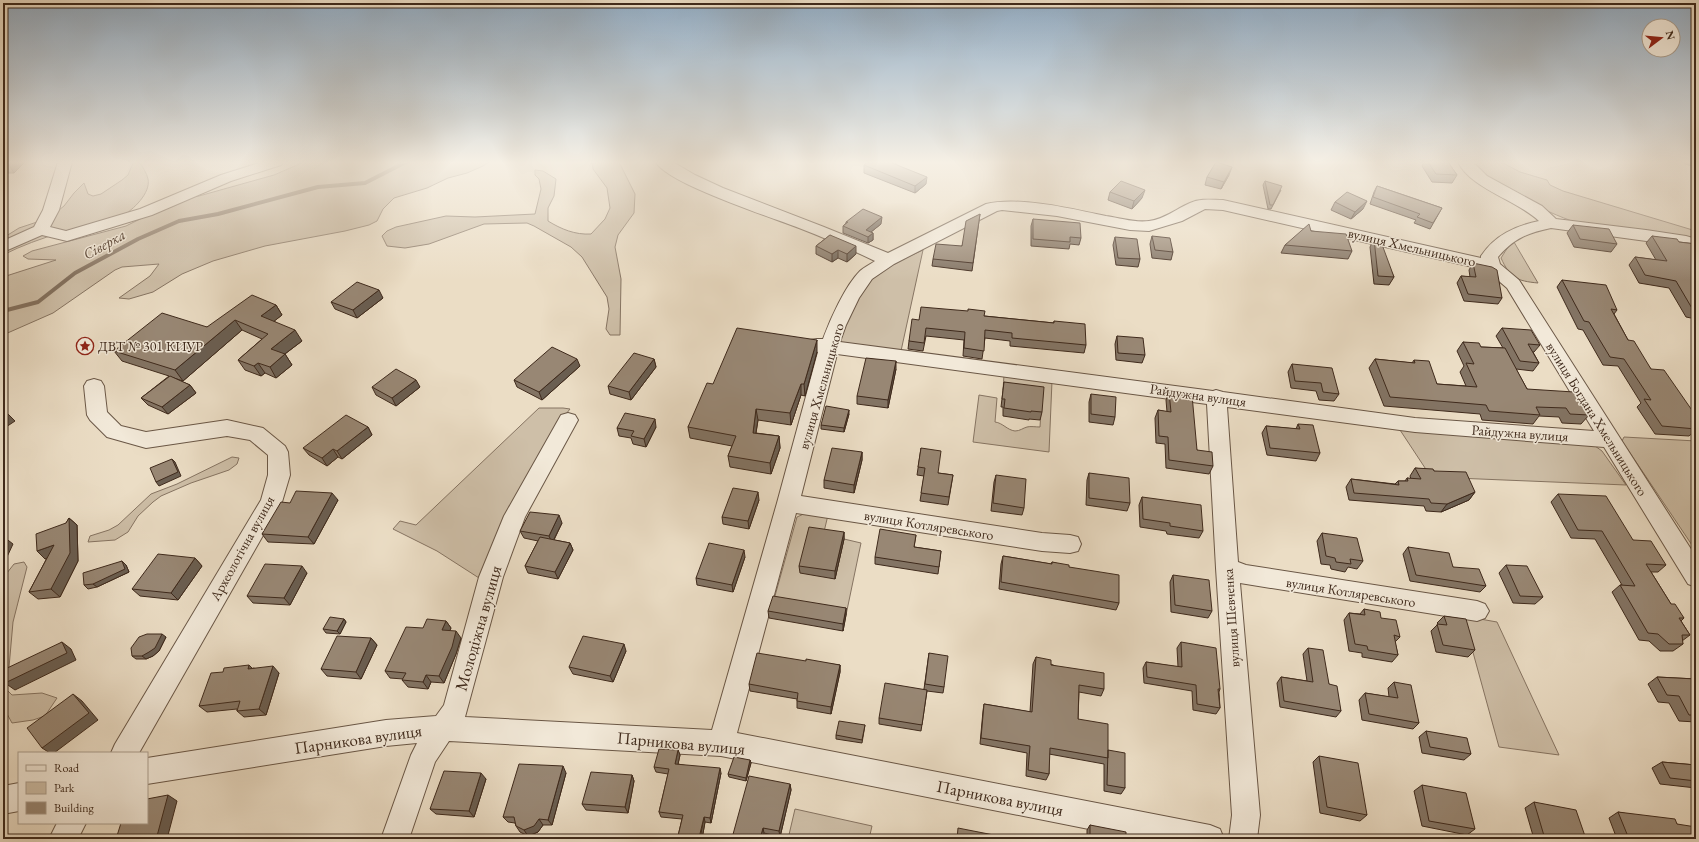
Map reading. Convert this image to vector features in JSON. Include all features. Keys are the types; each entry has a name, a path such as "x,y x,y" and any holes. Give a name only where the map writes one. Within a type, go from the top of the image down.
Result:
{"street":[{"path":"3,247 40,230 51,210 54,201"},
{"path":"40,230 67,236 146,212 171,201"},
{"path":"743,201 836,236 888,260"},
{"path":"1522,201 1536,209 1551,223"},
{"name":"вулиця Хмельницького","path":"721,743 788,503 829,347 850,297 866,275 888,260 992,207 1002,205 1057,211 1130,225 1149,226 1176,218 1196,206 1204,204 1223,204 1492,266"},
{"path":"1492,266 1489,256 1502,242 1525,229 1551,223 1679,240 1696,245"},
{"name":"вулиця Богдана Хмельницького","path":"1492,266 1513,284 1696,576"},
{"name":"Райдужна вулиця","path":"801,342 829,347 1216,397 1415,425 1611,440"},
{"name":"Археологічна вулиця","path":"94,386 97,415 114,432 146,440 227,428 256,433 278,452 280,475 270,502 125,752"},
{"name":"вулиця Шевченка","path":"1216,397 1227,568 1246,815 1243,839"},
{"name":"Молодіжна вулиця","path":"395,839 424,755 455,710 491,577 515,516 568,420"},
{"name":"вулиця Котляревського","path":"788,503 1042,542 1070,544"},
{"name":"вулиця Котляревського","path":"1227,568 1244,575 1477,611"},
{"name":"Парникова вулиця","path":"148,771 386,733 444,728 721,743 1210,839"},
{"path":"3,800 18,797"},
{"path":"62,839 71,824"}],"green space":[{"path":"68,201 139,201 122,216 46,237 3,255 3,238 19,228 49,218"},
{"path":"175,201 391,201 383,209 377,221 369,225 265,246 213,261 182,274 153,292 129,299 119,298 150,276 159,264 122,267 115,270 53,313 3,335 3,277 56,260 28,259 23,256 32,251 126,226"},
{"path":"538,201 551,201 548,208 548,221 568,231 579,234 591,234 605,219 610,208 609,201 635,201 634,213 618,235 615,247 621,279 620,335 610,335 606,329 609,309 607,297 582,257 571,247 527,223 484,224 429,244 405,248 387,246 382,236 387,231 396,227 446,216 475,217 535,214"},
{"path":"1528,201 1597,201 1696,231 1696,242 1575,222"},
{"path":"1514,242 1538,283 1525,281 1515,277 1504,265 1501,258 1508,247"},
{"path":"923,250 901,351 843,343 839,339 849,315 867,283 885,269"},
{"path":"1004,375 1052,381 1049,452 973,442 979,395 997,398 995,422 1015,431 1028,427 1040,427 1042,395 1003,390"},
{"path":"539,408 570,409 562,419 479,578 437,551 393,529 400,521 416,525"},
{"path":"1400,430 1595,446 1602,451 1626,485 1431,477"},
{"path":"1624,437 1696,441 1696,551 1622,441"},
{"path":"232,457 239,458 237,464 229,470 191,483 161,496 138,516 128,532 115,540 88,542 90,536 109,530 118,525 151,494 177,484"},
{"path":"808,512 828,515 823,536 835,578 844,539 861,543 846,615 773,603 797,517"},
{"path":"24,562 27,567 13,622 7,690 12,695 42,693 57,698 45,716 33,720 12,723 3,709 3,578 14,564"},
{"path":"1463,616 1497,622 1559,755 1499,747"},
{"path":"795,809 872,826 869,839 788,839"}],"building":[{"path":"1269,201 1275,201 1273,205 1270,205"},
{"path":"1336,201 1367,201 1355,212"},
{"path":"1385,201 1422,201 1442,208 1433,223 1417,217 1420,214"},
{"path":"863,209 882,217 866,230 873,233 868,237 843,226"},
{"path":"980,214 973,263 933,259 936,244 962,246 966,221"},
{"path":"1033,219 1080,223 1081,238 1070,237 1070,242 1033,239"},
{"path":"1309,224 1311,231 1346,234 1352,251 1285,245"},
{"path":"1573,225 1609,229 1617,244 1580,239"},
{"path":"830,235 856,246 847,254 838,250 832,254 816,246"},
{"path":"1152,236 1170,238 1173,252 1155,250"},
{"path":"1652,236 1677,239 1679,242 1696,244 1696,310 1693,310 1676,281 1645,275 1635,257 1667,261"},
{"path":"1115,237 1137,239 1140,259 1118,258"},
{"path":"1374,239 1380,239 1394,277 1378,276"},
{"path":"1473,263 1492,267 1497,270 1502,298 1468,294 1461,276 1476,277"},
{"path":"1562,280 1606,285 1617,310 1611,309 1628,340 1634,341 1651,369 1664,370 1696,416 1696,421 1691,421 1696,429 1662,426 1644,399 1651,400 1624,359 1610,357 1589,322 1584,321"},
{"path":"357,282 379,290 353,310 331,302"},
{"path":"252,295 276,305 261,316 295,330 271,349 285,354 270,367 258,363 254,366 238,360 268,334 235,320 175,370 114,351 162,313 207,327"},
{"path":"921,307 968,311 968,309 985,311 984,316 1054,323 1054,321 1085,324 1086,345 1012,338 1012,333 985,330 984,351 964,348 965,332 926,328 924,343 909,341 912,319 919,320"},
{"path":"737,328 817,340 804,384 801,384 790,413 756,409 753,433 779,436 770,463 728,456 736,436 688,427 707,383 713,384"},
{"path":"1502,328 1531,330 1540,345 1528,344 1539,363 1520,361"},
{"path":"1117,336 1143,338 1145,355 1118,353"},
{"path":"1463,342 1479,343 1481,347 1505,348 1527,389 1574,392 1589,415 1570,414 1566,408 1536,407 1540,415 1489,411 1486,405 1390,397 1375,359 1415,363 1414,360 1429,361 1437,384 1477,387 1466,363 1474,364"},
{"path":"552,347 577,359 539,392 514,380"},
{"path":"634,353 654,359 629,392 608,386"},
{"path":"866,358 896,361 888,400 857,396"},
{"path":"1292,364 1332,368 1339,394 1323,392 1321,383 1295,381"},
{"path":"396,369 416,380 392,398 372,387"},
{"path":"170,376 190,385 162,407 141,398"},
{"path":"1004,382 1044,387 1042,412 1004,408 1005,399 1002,399"},
{"path":"1169,392 1192,395 1197,450 1212,452 1213,466 1169,460 1168,437 1159,436 1158,410 1171,412"},
{"path":"1091,394 1116,397 1115,417 1091,414"},
{"path":"826,406 849,410 844,428 821,425"},
{"path":"625,413 655,419 644,439 631,436 634,431 617,428"},
{"path":"346,415 368,427 337,451 333,449 322,458 303,448"},
{"path":"1298,424 1313,425 1320,453 1270,448 1266,426 1300,429"},
{"path":"832,448 862,452 854,485 824,480"},
{"path":"921,448 941,451 938,473 953,475 949,497 921,493 925,468 918,467"},
{"path":"172,459 178,472 156,482 150,468"},
{"path":"1415,468 1433,469 1434,471 1466,472 1475,492 1447,504 1431,503 1429,499 1354,493 1351,479 1399,485 1398,481 1408,481 1407,478 1421,479"},
{"path":"1089,473 1129,478 1130,503 1089,498"},
{"path":"996,475 1026,479 1024,508 993,503"},
{"path":"733,488 758,492 748,521 722,517"},
{"path":"296,491 332,493 308,537 262,534 281,502 290,503"},
{"path":"1558,494 1606,496 1633,540 1651,541 1666,565 1646,564 1671,604 1675,604 1684,618 1679,618 1690,635 1682,635 1683,644 1669,644 1658,634 1648,633 1620,585 1635,586 1602,531 1578,530"},
{"path":"1142,497 1201,505 1203,531 1170,526 1170,523 1143,519"},
{"path":"530,512 559,515 549,536 520,531"},
{"path":"69,518 70,553 51,589 29,592 54,545 37,551 36,534 66,523"},
{"path":"809,527 844,532 835,571 799,566"},
{"path":"880,529 916,535 914,547 941,551 939,567 875,557"},
{"path":"1322,533 1357,538 1363,561 1350,559 1351,564 1336,562 1335,558 1326,556"},
{"path":"540,537 570,543 555,572 525,566"},
{"path":"709,543 744,550 732,585 696,578"},
{"path":"1408,547 1449,553 1453,567 1479,569 1486,586 1416,575"},
{"path":"158,554 195,558 171,593 132,589"},
{"path":"1003,556 1052,564 1052,562 1069,565 1069,567 1119,575 1119,603 1001,582"},
{"path":"122,561 125,569 93,584 84,585 83,573"},
{"path":"265,564 302,566 284,598 247,596"},
{"path":"1506,565 1527,566 1543,597 1520,596"},
{"path":"1173,575 1209,580 1212,611 1175,605"},
{"path":"773,596 846,608 843,624 768,611"},
{"path":"1364,609 1380,612 1381,618 1396,620 1400,637 1394,635 1398,655 1368,650 1367,646 1355,644 1349,613 1365,615"},
{"path":"1444,616 1466,619 1475,650 1443,645 1437,624 1447,625"},
{"path":"330,617 344,619 337,631 323,629"},
{"path":"427,619 446,621 442,630 456,631 452,647 439,676 426,675 423,682 402,680 406,673 385,671 406,627 423,628"},
{"path":"147,634 162,634 155,648 142,656 132,656 131,648 139,637"},
{"path":"337,636 371,638 356,672 321,669"},
{"path":"583,636 624,644 610,676 569,667"},
{"path":"62,642 67,653 5,683 3,670"},
{"path":"1181,642 1216,648 1220,689 1218,689 1220,708 1197,704 1196,685 1147,677 1146,662 1182,667"},
{"path":"1308,648 1323,650 1329,684 1337,686 1341,711 1284,701 1281,677 1313,682"},
{"path":"757,653 840,665 831,707 797,701 798,693 749,684"},
{"path":"929,653 948,656 944,687 925,684"},
{"path":"1036,657 1051,660 1051,665 1104,673 1104,689 1079,685 1078,719 1108,724 1108,758 1050,748 1049,774 1028,770 1030,746 981,738 984,704 1032,712"},
{"path":"249,665 248,669 273,666 259,709 237,711 240,701 199,706 211,673 223,672 224,668"},
{"path":"1657,677 1696,679 1696,715 1689,715 1679,696 1667,695"},
{"path":"1394,682 1411,685 1419,723 1369,714 1365,693 1398,698"},
{"path":"885,683 927,690 922,725 879,718"},
{"path":"73,694 89,713 42,748 27,728"},
{"path":"839,721 865,725 862,740 836,735"},
{"path":"1426,731 1467,738 1471,754 1430,747"},
{"path":"659,749 678,750 675,764 720,768 710,818 704,817 699,838 678,836 683,815 659,812 669,769 654,767"},
{"path":"1108,750 1125,753 1125,788 1107,785"},
{"path":"1319,756 1358,763 1367,815 1327,807"},
{"path":"734,757 750,760 746,778 728,774"},
{"path":"1662,762 1696,765 1696,781 1670,778"},
{"path":"519,764 563,766 548,820 539,819 534,826 524,830 516,826 514,817 503,817"},
{"path":"444,771 481,773 469,811 430,809"},
{"path":"591,772 632,775 625,807 582,804"},
{"path":"749,776 790,784 779,831 763,828 760,839 736,839 732,838"},
{"path":"1422,785 1466,793 1475,829 1429,821"},
{"path":"168,795 157,836 143,839 116,839 121,824 148,824 148,799"},
{"path":"1534,802 1576,810 1586,839 1545,839"},
{"path":"1618,812 1675,819 1677,824 1696,827 1696,839 1629,839"},
{"path":"1090,825 1126,832 1126,839 1090,839"},
{"path":"958,828 1009,838 1009,839 957,839"}],"waterway":[{"name":"Сіверка","path":"3,311 38,302 75,273 138,239 179,221 218,214 265,201"}],"place":[{"name":"ДВТ № 301 КИУР","path":"85,346"}]}
